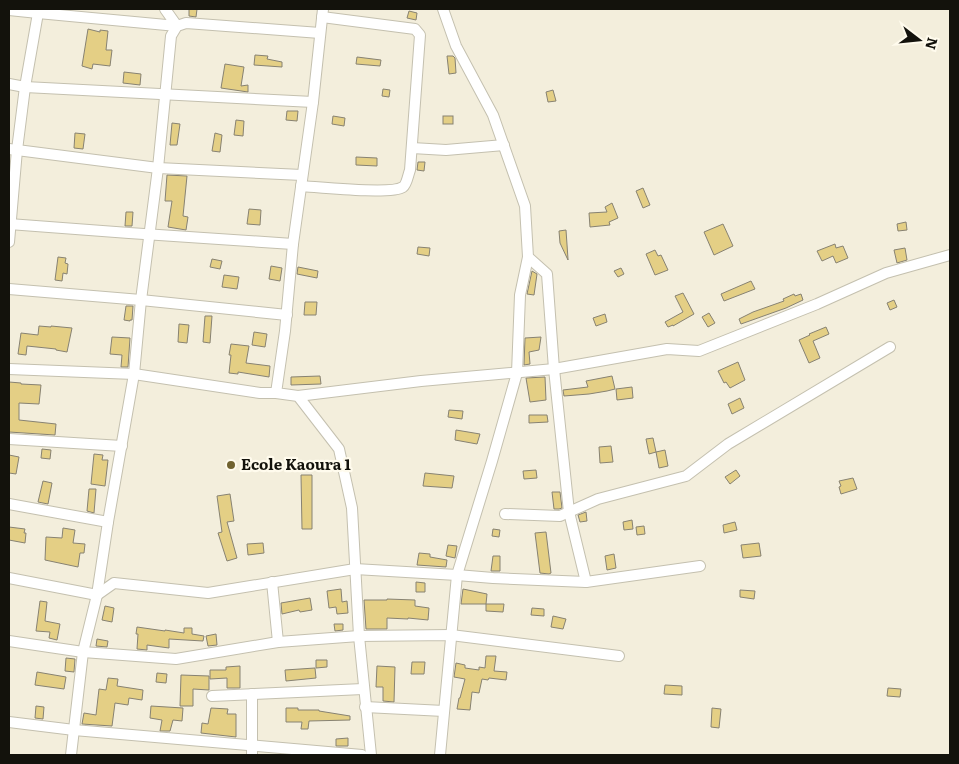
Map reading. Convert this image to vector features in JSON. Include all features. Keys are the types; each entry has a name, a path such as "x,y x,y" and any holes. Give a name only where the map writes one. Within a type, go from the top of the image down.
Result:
{"street":[{"path":"164,9 177,26"},
{"path":"440,755 457,575 517,373 520,295 528,257 525,206 493,115 456,46 443,9"},
{"path":"9,10 177,26 186,23 320,33"},
{"path":"276,393 287,315 293,244 302,175 313,102 322,13 415,29 420,35 410,170 405,185 396,190 301,186"},
{"path":"9,242 13,150 38,14"},
{"path":"71,755 83,652 97,595 134,374 171,36 177,26"},
{"path":"9,84 25,87 313,102"},
{"path":"412,148 446,150 504,146"},
{"path":"13,150 158,168 302,175"},
{"path":"10,224 293,244"},
{"path":"9,369 134,374 260,393 298,396 421,381 554,369 666,349 699,351 817,304 886,273 950,255"},
{"path":"528,257 547,274 568,512 586,582"},
{"path":"9,289 287,315"},
{"path":"505,514 560,516 598,499 686,476 728,444 890,348"},
{"path":"298,396 339,449 352,508 359,636 370,755"},
{"path":"9,439 122,446"},
{"path":"9,504 108,522"},
{"path":"9,578 97,595 114,583 208,592 355,569 586,582 700,566"},
{"path":"272,582 278,642"},
{"path":"9,641 83,652 176,659 278,642 359,636 451,635 619,656"},
{"path":"212,696 363,689"},
{"path":"252,694 252,750"},
{"path":"365,707 444,711"},
{"path":"9,722 252,750 362,755"}],"building":[{"path":"189,9 197,9 196,17 189,16"},
{"path":"409,11 417,13 416,20 407,18"},
{"path":"88,29 100,32 100,30 108,31 106,50 112,50 110,66 93,64 92,69 82,66"},
{"path":"255,55 268,56 267,59 282,62 282,67 254,65"},
{"path":"447,56 455,58 456,73 449,74"},
{"path":"357,57 381,60 380,66 356,64"},
{"path":"225,64 244,67 241,86 248,85 248,92 221,88"},
{"path":"124,72 141,74 140,85 123,83"},
{"path":"383,89 390,90 389,97 382,96"},
{"path":"553,90 556,101 548,102 546,92"},
{"path":"287,111 298,111 297,121 286,120"},
{"path":"333,116 345,118 344,126 332,124"},
{"path":"443,116 453,116 453,124 443,124"},
{"path":"236,120 244,121 243,136 234,135"},
{"path":"172,123 180,124 177,145 170,145"},
{"path":"75,133 85,134 83,149 74,148"},
{"path":"215,133 222,135 220,152 212,151"},
{"path":"356,157 377,158 377,166 356,165"},
{"path":"418,162 425,162 424,171 417,170"},
{"path":"167,175 187,176 183,216 188,217 186,230 168,227 172,201 165,201"},
{"path":"643,188 650,205 643,208 636,191"},
{"path":"612,203 618,218 609,222 610,225 590,227 589,213 607,212 605,207"},
{"path":"249,209 261,210 260,225 247,224"},
{"path":"126,212 133,212 132,226 125,226"},
{"path":"906,222 907,230 898,231 897,224"},
{"path":"723,224 733,246 714,255 704,232"},
{"path":"566,230 568,260 560,243 559,231"},
{"path":"835,244 836,248 843,246 848,258 836,263 833,256 822,261 817,251"},
{"path":"418,247 430,248 429,256 417,254"},
{"path":"905,248 907,260 897,263 894,250"},
{"path":"655,250 658,256 661,255 668,270 655,275 646,254"},
{"path":"58,257 66,258 65,263 68,264 67,274 63,273 62,281 55,280"},
{"path":"212,259 222,261 220,269 210,267"},
{"path":"271,266 282,268 280,281 269,279"},
{"path":"298,267 318,271 317,278 297,274"},
{"path":"621,268 624,274 618,277 614,271"},
{"path":"532,271 537,274 534,295 527,294"},
{"path":"224,275 239,277 237,289 222,287"},
{"path":"751,281 755,289 724,301 721,294"},
{"path":"683,293 694,314 668,327 665,322 683,312 675,296"},
{"path":"794,294 795,296 801,294 803,300 741,324 739,319 784,301 783,299"},
{"path":"894,300 897,307 890,310 887,303"},
{"path":"305,302 317,302 316,315 304,315"},
{"path":"126,306 133,306 132,320 130,321 124,320"},
{"path":"709,313 715,323 708,327 702,317"},
{"path":"605,314 607,322 596,326 593,318"},
{"path":"205,316 212,316 210,343 203,342"},
{"path":"179,324 189,325 187,343 178,342"},
{"path":"39,326 72,328 67,352 27,346 26,355 18,354 21,333 38,335"},
{"path":"826,327 829,334 813,341 820,358 809,363 799,340"},
{"path":"254,332 267,334 265,347 252,345"},
{"path":"112,337 130,338 128,367 121,367 122,355 110,354"},
{"path":"541,337 539,350 529,352 530,364 524,365 525,338"},
{"path":"231,344 249,346 246,363 270,366 269,377 238,372 238,374 229,373"},
{"path":"738,362 745,380 730,388 726,382 724,383 718,371"},
{"path":"320,376 321,384 291,385 291,377"},
{"path":"612,376 615,389 564,396 563,390 588,387 586,381"},
{"path":"545,377 546,400 530,402 526,378"},
{"path":"9,382 41,385 39,404 19,403 19,420 56,424 55,435 9,432"},
{"path":"632,387 633,398 617,400 616,389"},
{"path":"740,398 744,408 732,414 728,404"},
{"path":"449,410 463,411 462,419 448,417"},
{"path":"529,415 547,415 548,422 529,423"},
{"path":"456,430 480,434 477,444 455,440"},
{"path":"653,438 656,452 649,454 646,439"},
{"path":"611,446 613,462 600,463 599,447"},
{"path":"42,449 51,450 50,459 41,458"},
{"path":"665,450 668,466 659,468 656,452"},
{"path":"94,454 103,455 102,460 108,460 105,486 91,484"},
{"path":"9,455 19,457 16,474 9,473"},
{"path":"536,470 537,478 524,479 523,471"},
{"path":"736,470 740,476 730,484 725,477"},
{"path":"425,473 454,476 452,488 423,486"},
{"path":"301,475 312,475 312,529 302,529"},
{"path":"853,478 857,489 841,494 839,481"},
{"path":"43,481 52,483 48,504 38,502"},
{"path":"89,489 96,489 94,513 87,511"},
{"path":"552,492 560,492 562,508 554,509"},
{"path":"230,494 234,521 227,522 237,558 227,561 218,533 222,532 217,496"},
{"path":"586,512 587,521 580,522 578,515"},
{"path":"632,520 633,529 624,530 623,522"},
{"path":"735,522 737,530 724,533 723,525"},
{"path":"644,526 645,534 637,535 636,527"},
{"path":"9,527 25,529 25,543 9,540"},
{"path":"63,528 75,530 73,543 85,544 84,553 80,553 78,567 45,560 46,537 62,538"},
{"path":"493,529 500,530 499,537 492,536"},
{"path":"546,532 551,573 549,574 540,573 535,533"},
{"path":"263,543 264,553 248,555 247,544"},
{"path":"759,543 761,556 743,558 741,545"},
{"path":"448,545 457,546 455,558 446,556"},
{"path":"419,553 430,554 430,557 447,560 446,567 417,565"},
{"path":"614,554 616,568 607,570 605,556"},
{"path":"493,556 500,556 500,571 491,571"},
{"path":"416,582 425,583 425,592 416,592"},
{"path":"341,589 342,602 347,601 348,613 337,614 336,607 329,608 327,591"},
{"path":"463,589 487,594 486,604 461,604"},
{"path":"740,590 755,591 754,599 740,597"},
{"path":"310,598 312,610 300,612 299,610 282,614 281,603"},
{"path":"364,600 415,600 415,606 429,608 428,620 387,618 387,629 366,629"},
{"path":"40,601 47,602 45,621 60,624 57,640 49,638 50,632 36,631"},
{"path":"486,604 504,604 503,612 486,611"},
{"path":"105,606 114,608 112,622 102,620"},
{"path":"532,608 544,609 544,616 531,615"},
{"path":"553,616 566,619 563,629 551,627"},
{"path":"334,624 343,624 343,630 335,631"},
{"path":"137,627 184,633 184,628 192,628 192,634 204,636 203,641 169,639 169,648 147,645 147,650 137,649"},
{"path":"216,634 217,645 208,646 206,636"},
{"path":"97,639 108,641 107,647 96,646"},
{"path":"486,656 496,656 494,671 507,672 506,680 482,679 479,693 472,692 470,710 457,709 465,679 454,677 456,663 465,665 465,668 479,670 479,667 485,668"},
{"path":"66,658 75,659 74,672 65,671"},
{"path":"316,660 327,660 327,667 316,668"},
{"path":"412,662 425,662 424,674 411,674"},
{"path":"240,666 240,688 227,688 227,678 210,679 210,670 226,670 226,667"},
{"path":"377,666 395,667 394,702 383,701 383,687 376,687"},
{"path":"315,668 316,678 286,681 285,670"},
{"path":"37,672 66,677 64,689 35,685"},
{"path":"157,673 167,674 166,683 156,682"},
{"path":"181,675 209,676 209,690 193,689 193,706 180,706"},
{"path":"108,678 118,679 117,686 143,690 142,700 129,698 128,705 115,703 112,726 82,724 84,713 96,715 99,689 106,690"},
{"path":"665,685 682,686 682,695 664,694"},
{"path":"888,688 901,689 900,697 887,696"},
{"path":"36,706 44,707 43,719 35,718"},
{"path":"151,706 183,708 182,721 173,720 170,731 160,731 162,720 150,718"},
{"path":"211,708 228,709 227,714 236,714 236,737 201,733 202,723 208,724"},
{"path":"286,708 319,710 350,716 350,720 309,721 308,729 301,729 302,722 286,722"},
{"path":"712,708 721,709 719,728 711,727"},
{"path":"348,738 348,746 336,746 336,739"}],"place":[{"name":"Ecole Kaoura 1","path":"231,465"}]}
